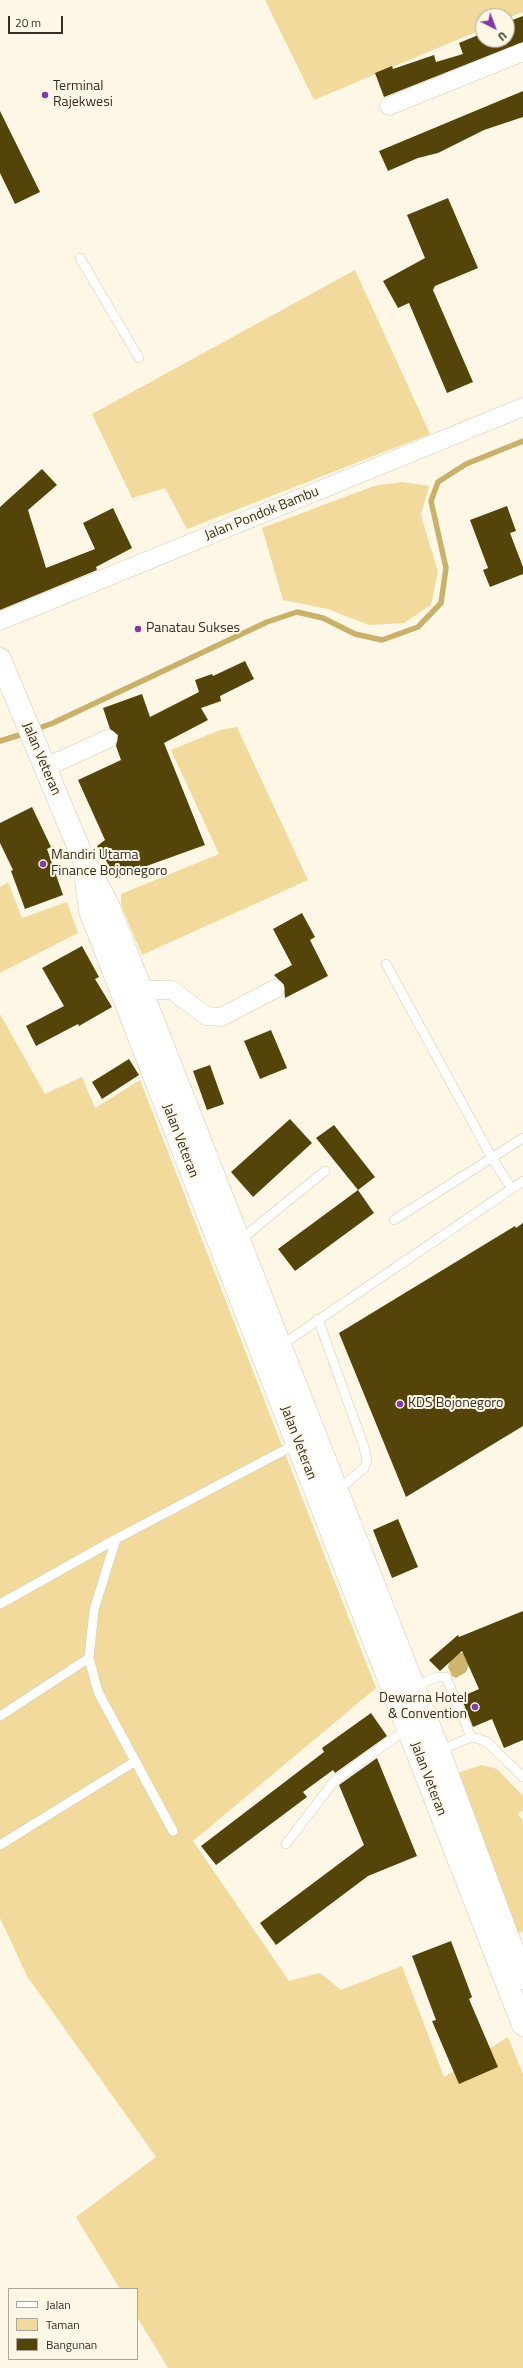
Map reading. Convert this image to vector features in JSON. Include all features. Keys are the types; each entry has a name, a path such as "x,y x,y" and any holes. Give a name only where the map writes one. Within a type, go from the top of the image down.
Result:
{"main road":[{"name":"Jalan Veteran","path":"0,659 83,858 108,905 240,1240 280,1346 306,1439 337,1491 439,1751 523,1978"},
{"name":"Jalan Veteran","path":"83,858 90,911 306,1439 408,1728 523,2025"}],"street":[{"path":"389,106 523,52"},
{"name":"Jalan Pondok Bambu","path":"0,621 523,407"},
{"path":"43,764 108,739"},
{"path":"141,990 172,990 206,1016 221,1017 275,989"}],"lane":[{"path":"80,258 139,358"},
{"path":"386,964 492,1158 512,1188"},
{"path":"394,1220 523,1138"},
{"path":"240,1240 325,1171"},
{"path":"280,1346 523,1181"},
{"path":"318,1319 364,1447 367,1461 364,1468 337,1491"},
{"path":"0,1604 116,1539 306,1439"},
{"path":"116,1539 94,1610 89,1658 98,1692 134,1762 173,1831"},
{"path":"0,1716 89,1658"},
{"path":"413,1687 437,1676 443,1675 446,1677 471,1737"},
{"path":"286,1844 334,1781 408,1728"},
{"path":"439,1751 471,1737 487,1742 523,1777"},
{"path":"0,1846 134,1762"}],"green space":[{"path":"265,0 523,0 523,12 515,15 515,8 475,8 475,32 314,100"},
{"path":"355,270 430,434 187,529 165,488 132,498 92,414"},
{"path":"402,482 429,486 421,515 438,572 431,605 404,623 369,625 328,609 283,600 262,528 374,486"},
{"path":"237,727 308,880 142,955 121,905 121,894 219,854 171,750 220,730"},
{"path":"8,882 22,918 67,902 78,933 0,973 0,887"},
{"path":"0,1014 45,1094 82,1077 95,1108 140,1080 376,1688 193,1841 289,1981 320,1973 341,1990 402,1966 444,2077 508,2037 523,2074 523,2368 168,2368 138,2319 138,2288 119,2288 76,2217 156,2157 27,1976 0,1918"},
{"path":"482,1765 497,1769 523,1796 523,1810 518,1814 523,1821 523,1931 517,1934 454,1774"}],"shaded area":[{"path":"457,1653 463,1653 469,1665 466,1672 456,1678 452,1676 448,1667 450,1660"}],"building":[{"path":"523,16 523,42 515,45 515,19"},
{"path":"475,36 475,48 508,48 384,97 375,73 392,66 393,69 434,55 436,62 463,54 459,43"},
{"path":"523,91 523,117 484,130 438,153 418,158 388,171 379,151"},
{"path":"0,111 40,192 15,204 0,173"},
{"path":"448,198 478,268 435,286 433,290 473,382 447,393 409,303 398,308 383,281 425,258 407,215"},
{"path":"42,469 57,485 28,510 46,568 95,549 83,523 113,508 132,548 96,567 97,570 0,610 0,507"},
{"path":"507,506 516,531 510,533 523,567 523,574 490,587 483,570 488,568 470,520"},
{"path":"245,661 254,679 220,696 221,701 201,708 208,720 164,743 205,845 141,868 140,865 117,879 97,846 105,840 78,780 121,760 116,746 118,735 110,729 103,708 142,694 150,717 199,692 195,680 212,674 213,676"},
{"path":"32,807 51,847 47,849 63,895 25,909 11,871 13,870 0,843 0,823"},
{"path":"302,913 315,937 310,940 328,976 285,998 284,985 274,975 292,965 273,929"},
{"path":"82,946 99,977 95,979 112,1007 79,1026 78,1024 36,1046 26,1026 64,1006 42,968"},
{"path":"271,1030 287,1068 260,1079 244,1041"},
{"path":"129,1059 139,1075 102,1099 92,1082"},
{"path":"210,1065 224,1104 207,1110 193,1071"},
{"path":"290,1119 312,1143 253,1197 231,1172"},
{"path":"334,1125 375,1177 358,1190 316,1138"},
{"path":"358,1190 374,1213 295,1271 278,1249"},
{"path":"523,1223 523,1426 406,1497 339,1333 515,1226 516,1228"},
{"path":"398,1519 418,1567 392,1578 373,1530"},
{"path":"523,1611 523,1740 504,1748 492,1719 473,1727 461,1697 479,1689 462,1651 440,1671 429,1660 458,1635 459,1637"},
{"path":"371,1713 387,1736 335,1773 333,1770 303,1792 307,1797 216,1865 201,1846 324,1752 322,1748"},
{"path":"377,1758 417,1856 368,1876 276,1945 260,1923 364,1845 339,1785"},
{"path":"451,1941 472,1997 469,1999 498,2067 459,2084 432,2021 436,2020 412,1956"}],"waterway":[{"path":"34,730 53,723 267,622 297,612 323,618 355,634 382,640 418,627 441,603 446,568 431,501 438,482 466,464 523,441"},
{"path":"0,741 26,733"}],"place":[{"name":"Terminal Rajekwesi","path":"45,95"},
{"name":"Panatau Sukses","path":"138,629"},
{"name":"Mandiri Utama Finance Bojonegoro","path":"43,864"},
{"name":"KDS Bojonegoro","path":"400,1404"},
{"name":"Dewarna Hotel & Convention","path":"475,1707"}]}
